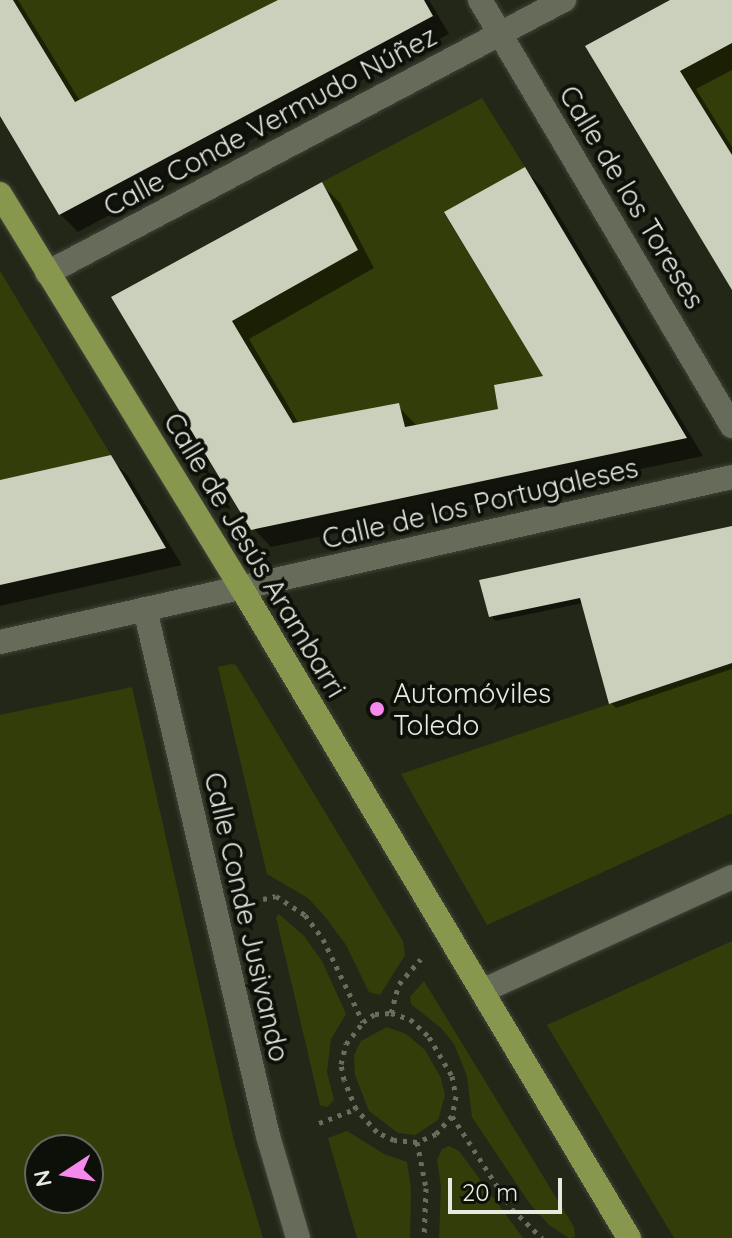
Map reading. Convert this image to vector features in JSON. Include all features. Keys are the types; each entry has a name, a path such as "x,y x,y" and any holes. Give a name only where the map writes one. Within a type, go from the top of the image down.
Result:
{"main road":[{"name":"Calle de Jesús Arambarri","path":"0,194 241,587 629,1238"}],"street":[{"name":"Calle de los Toreses","path":"480,0 732,426"},
{"name":"Calle Conde Vermudo Núñez","path":"47,273 564,0"},
{"name":"Calle de los Portugaleses","path":"0,642 732,477"},
{"name":"Calle Conde Jusivando","path":"145,609 268,1136 298,1238"},
{"path":"482,991 732,877"}],"path":[{"path":"263,899 276,896 305,915 337,965 363,1022"},
{"path":"391,1013 399,984 421,959"},
{"path":"391,1013 410,1019 429,1037 452,1076 456,1096 452,1116 436,1134 417,1142 394,1140 377,1132 356,1109 341,1064 346,1044 363,1022 375,1014 391,1013"},
{"path":"319,1123 356,1109"},
{"path":"452,1116 512,1209 542,1238"},
{"path":"417,1142 426,1188 424,1238"}],"green space":[{"path":"13,0 278,0 75,102"},
{"path":"732,43 732,155 680,71"},
{"path":"482,98 525,167 444,213 543,376 494,385 498,409 405,427 399,404 293,423 232,321 358,250 322,182"},
{"path":"0,271 111,455 0,480"},
{"path":"732,663 732,813 487,925 401,774"},
{"path":"236,665 403,941 405,955 380,995 369,992 346,945 308,898 267,874 218,667"},
{"path":"132,687 234,1141 263,1238 0,1238 0,715"},
{"path":"279,914 304,936 322,961 346,1014 331,1039 327,1072 334,1100 327,1107 320,1105 276,917"},
{"path":"732,941 732,1238 674,1238 547,1025"},
{"path":"424,981 574,1227 575,1237 569,1238 549,1225 530,1204 472,1117 467,1076 454,1044 441,1028 411,1004 410,997"},
{"path":"387,1027 406,1034 425,1050 441,1078 445,1095 438,1120 415,1135 398,1133 369,1111 355,1075 354,1055 361,1041"},
{"path":"347,1131 384,1154 407,1162 411,1188 410,1238 357,1238 328,1138"},
{"path":"449,1146 459,1151 523,1238 439,1238 441,1187 437,1160 442,1149"}],"building":[{"path":"0,0 13,0 75,102 278,0 424,0 433,16 59,215 0,116"},
{"path":"670,0 732,0 732,43 680,71 732,155 732,290 585,46"},
{"path":"525,167 687,438 251,530 111,297 322,182 358,250 232,321 293,423 399,403 405,427 498,409 494,385 543,376 444,212"},
{"path":"111,455 166,548 0,585 0,480"},
{"path":"732,526 732,663 609,704 580,598 489,617 479,580"}],"place":[{"name":"Automóviles Toledo","path":"377,709"}]}
